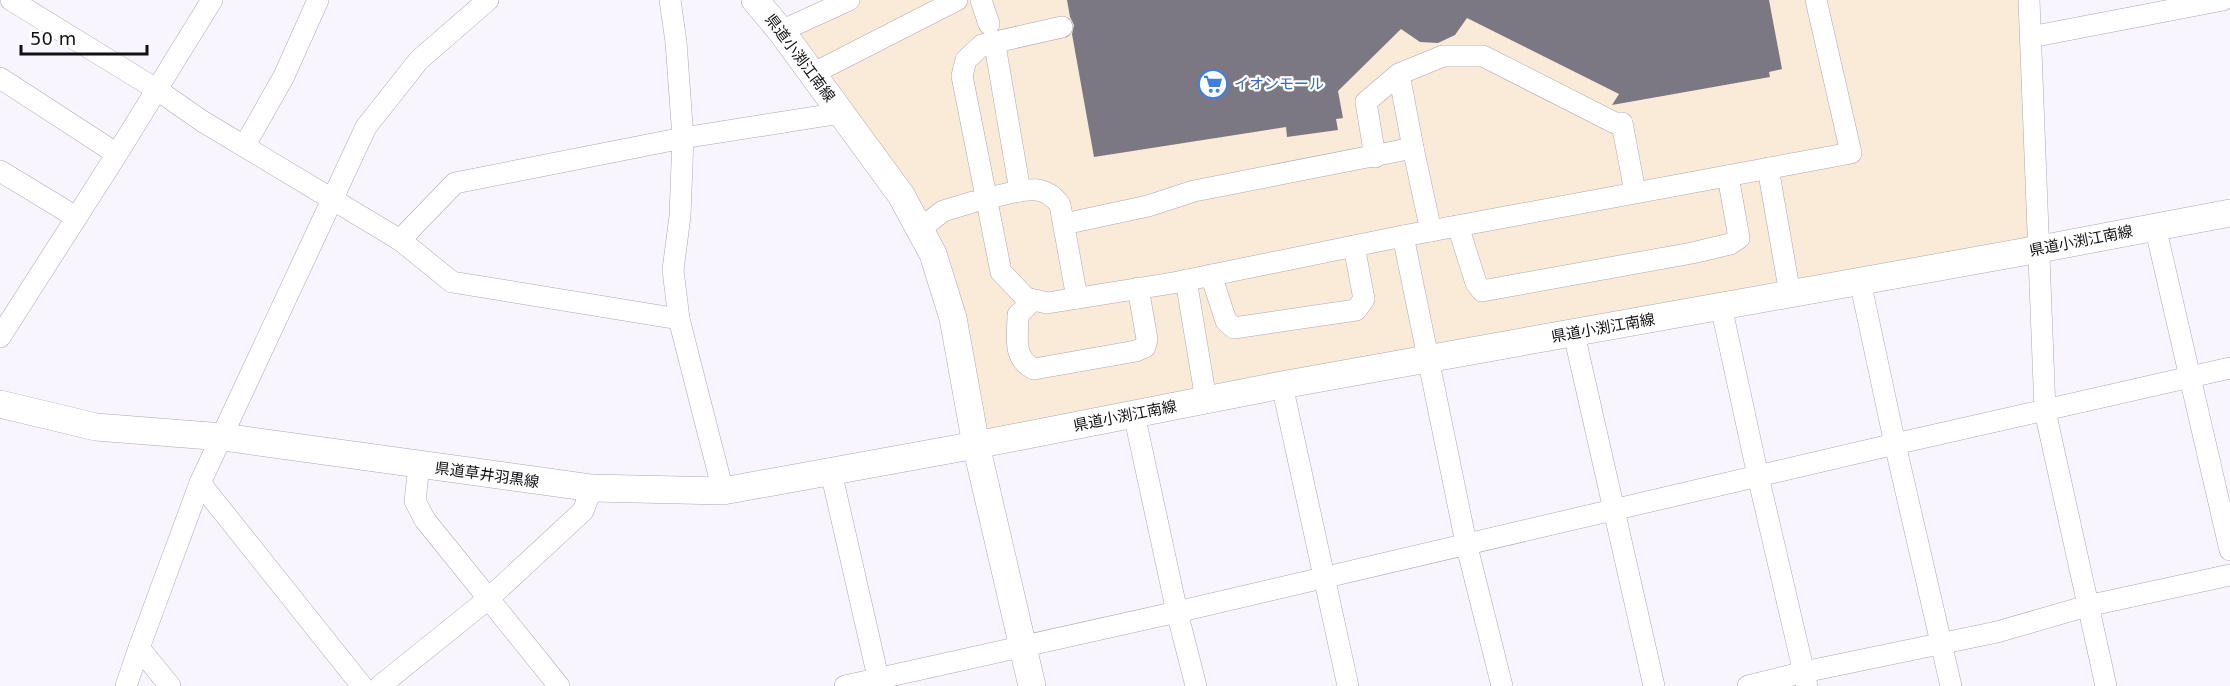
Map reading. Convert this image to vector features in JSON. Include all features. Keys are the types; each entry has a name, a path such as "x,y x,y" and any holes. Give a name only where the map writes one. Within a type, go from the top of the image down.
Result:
{"main road":[{"name":"県道小渕江南線","path":"755,0 781,31 901,195 933,254 953,318 976,445 1032,686"},
{"name":"県道小渕江南線","path":"976,445 1282,385 1574,334 2230,213"},
{"name":"県道草井羽黒線","path":"0,404 96,427 223,437 419,466 592,488 723,491 976,445"}],"street":[{"path":"11,0 202,121 400,240 452,282 679,319"},
{"path":"0,337 212,0"},
{"path":"245,145 284,76 318,0"},
{"path":"126,686 200,483 366,127 419,60 488,0"},
{"path":"670,0 676,42 683,138 680,216 673,270 679,319 723,491"},
{"path":"781,31 849,0"},
{"path":"812,74 957,0"},
{"path":"981,0 989,24"},
{"path":"1062,27 982,45 966,60 962,76 1002,272 1026,298 1047,303 1186,280 1403,236 1851,153 1816,0"},
{"path":"2029,0 2045,411 2106,686"},
{"path":"2031,36 2223,0"},
{"path":"996,51 1020,191"},
{"path":"1375,157 1366,102 1399,74 1443,56 1483,56 1615,123 1622,123 1635,192"},
{"path":"1399,74 1431,231"},
{"path":"0,78 117,154"},
{"path":"400,240 455,183 683,138 841,113"},
{"path":"1064,224 1148,206 1194,191 1413,148"},
{"path":"1768,168 1790,294"},
{"path":"0,171 76,218"},
{"path":"1458,226 1476,283 1482,291 1730,244 1739,238 1728,176"},
{"path":"997,196 1041,189 1053,195 1060,205 1077,298"},
{"path":"920,229 943,211 973,202"},
{"path":"2155,226 2230,550"},
{"path":"1403,236 1466,543 1502,686"},
{"path":"1211,275 1226,321 1234,327 1356,310 1364,299 1354,246"},
{"path":"1186,280 1206,400"},
{"path":"1860,281 1894,444 1951,686"},
{"path":"1033,300 1018,315 1018,352 1025,365 1034,369 1136,351 1144,347 1147,339 1138,288"},
{"path":"1721,306 1805,679"},
{"path":"1574,334 1654,686"},
{"path":"845,686 879,682 1023,645 1177,612 1466,543 2230,368"},
{"path":"1282,385 1348,686"},
{"path":"1134,414 1177,612 1196,686"},
{"path":"419,466 415,501 425,520 559,686"},
{"path":"831,472 879,682"},
{"path":"200,483 362,686"},
{"path":"380,686 488,599 583,511 592,488"},
{"path":"1748,686 1805,679 1941,643 1997,632 2087,606 2230,575"},
{"path":"139,648 170,686"}],"shaded area":[{"path":"849,0 2029,0 2040,249 976,445 933,254 781,31"}],"building":[{"name":"イオンモール","path":"1067,0 1769,0 1782,69 1769,72 1770,77 1612,105 1619,94 1467,18 1455,35 1438,43 1420,42 1401,29 1338,91 1343,118 1336,119 1338,130 1287,137 1286,127 1094,157 1072,34 1074,25"}],"place":[{"name":"イオンモール","path":"1213,84"}]}
